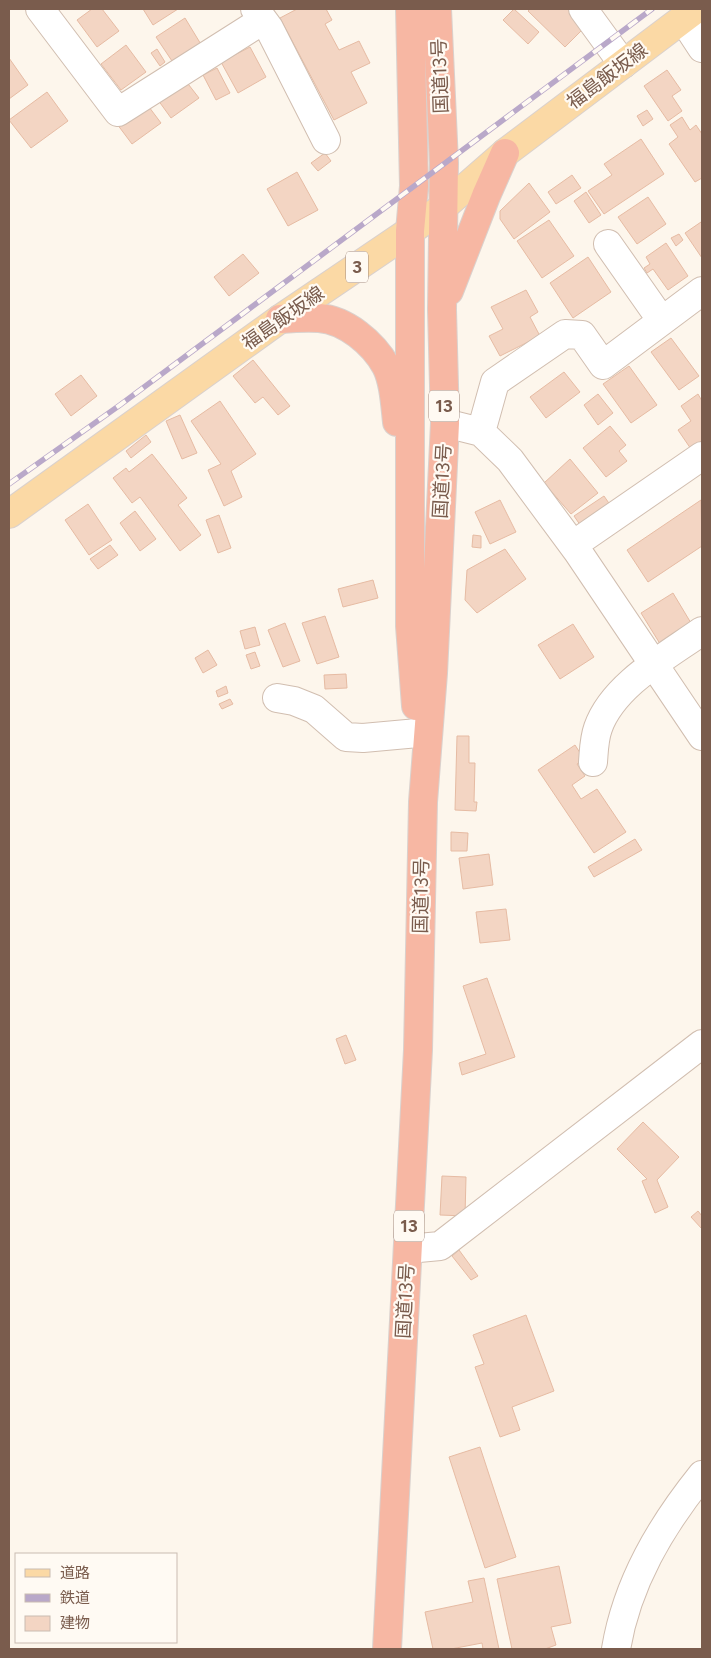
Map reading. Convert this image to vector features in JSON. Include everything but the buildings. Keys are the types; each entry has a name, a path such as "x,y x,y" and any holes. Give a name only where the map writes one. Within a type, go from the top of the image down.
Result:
{"highway":[{"name":"国道13号","path":"410,9 414,186 410,231 410,626 424,802"},
{"name":"国道13号","path":"387,1649 418,1050 424,802 444,423 442,208 444,163 437,9"},
{"path":"442,310 457,266 505,154"},
{"path":"280,318 320,318 337,323 355,332 373,347 386,367 394,392 397,421 410,626"}],"main road":[{"name":"福島飯坂線","path":"9,514 280,318 442,208 505,154 690,14"}],"street":[{"path":"40,9 118,112 259,15 326,140"},
{"path":"583,9 623,64"},
{"path":"690,14 702,48"},
{"path":"608,244 662,321"},
{"path":"481,432 495,382 565,334 582,335 603,365 702,291"},
{"path":"444,423 481,432 510,460 573,545 702,736"},
{"path":"573,545 702,456"},
{"path":"593,762 595,741 602,719 631,682 702,631"},
{"path":"277,698 294,701 314,709 346,737 363,738 418,733"},
{"path":"408,1249 440,1246 702,1044"},
{"path":"616,1649 619,1628 635,1580 669,1518 702,1475"}],"railway":[{"path":"9,484 120,405 652,9"}]}
